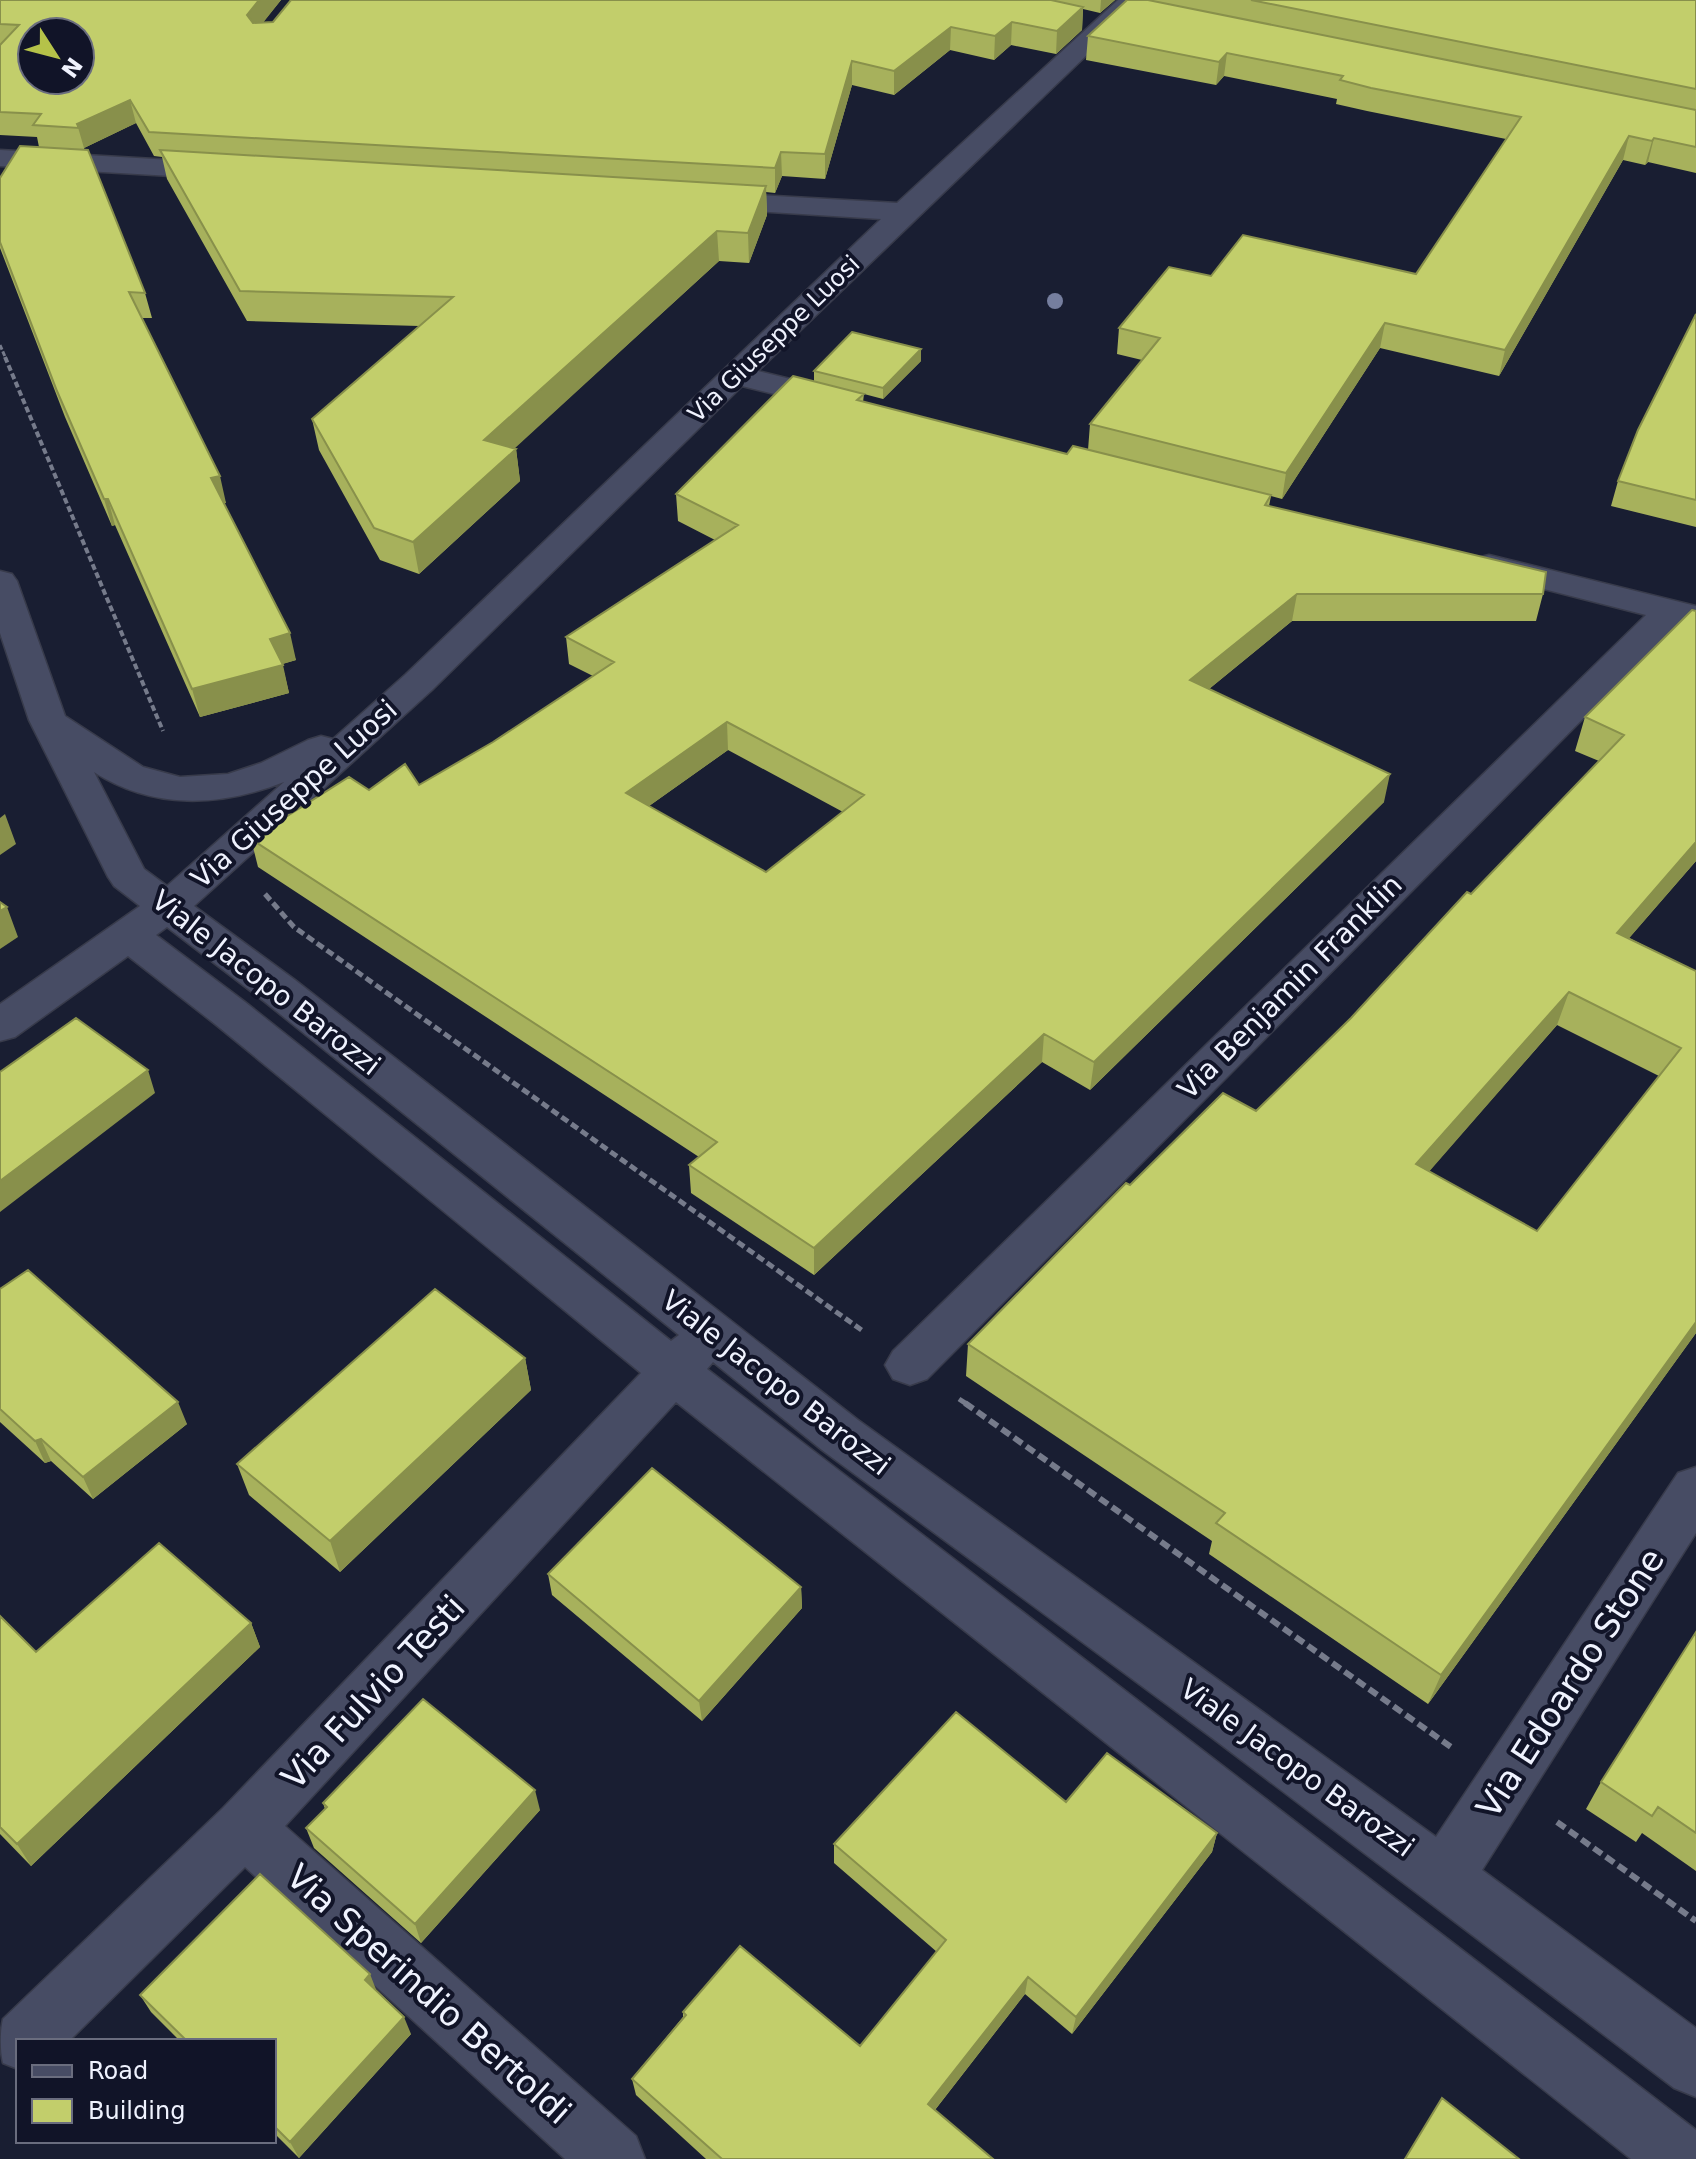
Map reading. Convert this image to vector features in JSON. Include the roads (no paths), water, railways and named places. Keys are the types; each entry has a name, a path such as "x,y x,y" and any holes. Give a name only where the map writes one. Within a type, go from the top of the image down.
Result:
{"street":[{"path":"1109,12 1154,15"},
{"name":"Via Giuseppe Luosi","path":"0,1026 148,920 419,682 1109,12"},
{"path":"0,158 248,173"},
{"path":"687,199 904,212"},
{"path":"737,375 875,409"},
{"path":"1456,557 1683,614"},
{"name":"Viale Jacopo Barozzi","path":"0,581 6,630 148,920 710,1332 840,1435 1444,1876 1696,2066"},
{"name":"Via Benjamin Franklin","path":"910,1365 1683,614"},
{"name":"Via Giuseppe Luosi","path":"48,720 126,775 181,790 216,789 255,782 293,765 419,682"},
{"path":"148,920 230,1013 674,1372 1682,2159"},
{"name":"Via Fulvio Testi","path":"27,2039 244,1828 710,1332"},
{"name":"Via Edoardo Stone","path":"1444,1876 1696,1489"},
{"name":"Via Sperindio Bertoldi","path":"244,1828 613,2159"},
{"path":"0,2066 16,2050"}]}
